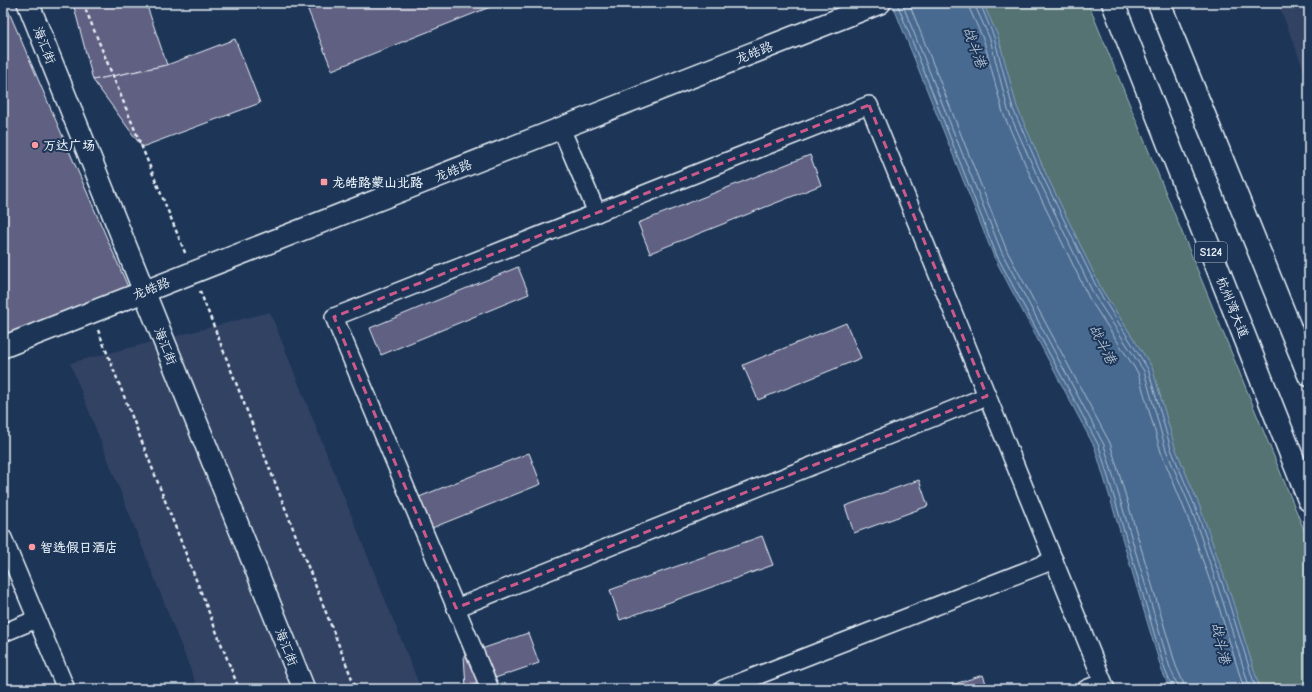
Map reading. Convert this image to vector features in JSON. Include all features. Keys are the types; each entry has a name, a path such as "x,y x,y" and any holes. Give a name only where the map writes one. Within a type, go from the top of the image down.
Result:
{"main road":[{"name":"杭州湾大道","path":"1113,3 1309,500"},
{"path":"1159,3 1309,375"}],"street":[{"name":"海汇街","path":"28,3 304,689"},
{"name":"龙皓路","path":"3,347 880,3"},
{"path":"490,689 334,317 869,105 1104,685 1086,689"},
{"path":"561,128 597,213"},
{"path":"456,608 987,396"},
{"path":"3,538 66,689"},
{"path":"724,689 1054,560"},
{"path":"3,633 37,620"}],"path":[{"path":"83,3 193,272 356,689"},
{"path":"91,312 239,689"}],"highlighted area":[{"path":"869,105 987,396 456,608 334,317"}],"shaded area":[{"path":"1278,3 1309,3 1309,83"},
{"path":"270,312 421,689 198,689 70,363"}],"green space":[{"path":"975,3 1088,3 1309,542 1309,689 1252,689 1094,291 1009,108"}],"water":[{"name":"战斗港","path":"892,3 983,3 998,36 1017,107 1047,176 1102,290 1152,367 1175,447 1200,507 1231,596 1260,689 1170,689 1162,671 1095,448 994,257"}],"building":[{"name":"万达广场","path":"3,3 5,3 128,287 3,335"},
{"path":"73,3 146,3 167,65 93,80"},
{"path":"310,3 494,3 495,5 332,70 306,5"},
{"path":"235,39 260,103 142,147 93,80 167,65"},
{"path":"810,155 821,185 650,253 638,223"},
{"path":"518,267 529,294 381,355 370,328"},
{"path":"846,323 861,358 758,400 743,365"},
{"path":"529,453 541,484 422,532 409,501"},
{"path":"919,480 928,506 854,533 845,506"},
{"path":"762,536 773,565 620,620 610,590"},
{"path":"528,633 539,663 466,688 464,655"},
{"path":"983,675 988,689 939,689"}],"place":[{"name":"万达广场","path":"35,145"},
{"name":"龙皓路蒙山北路","path":"324,182"},
{"name":"智选假日酒店","path":"32,547"}]}
